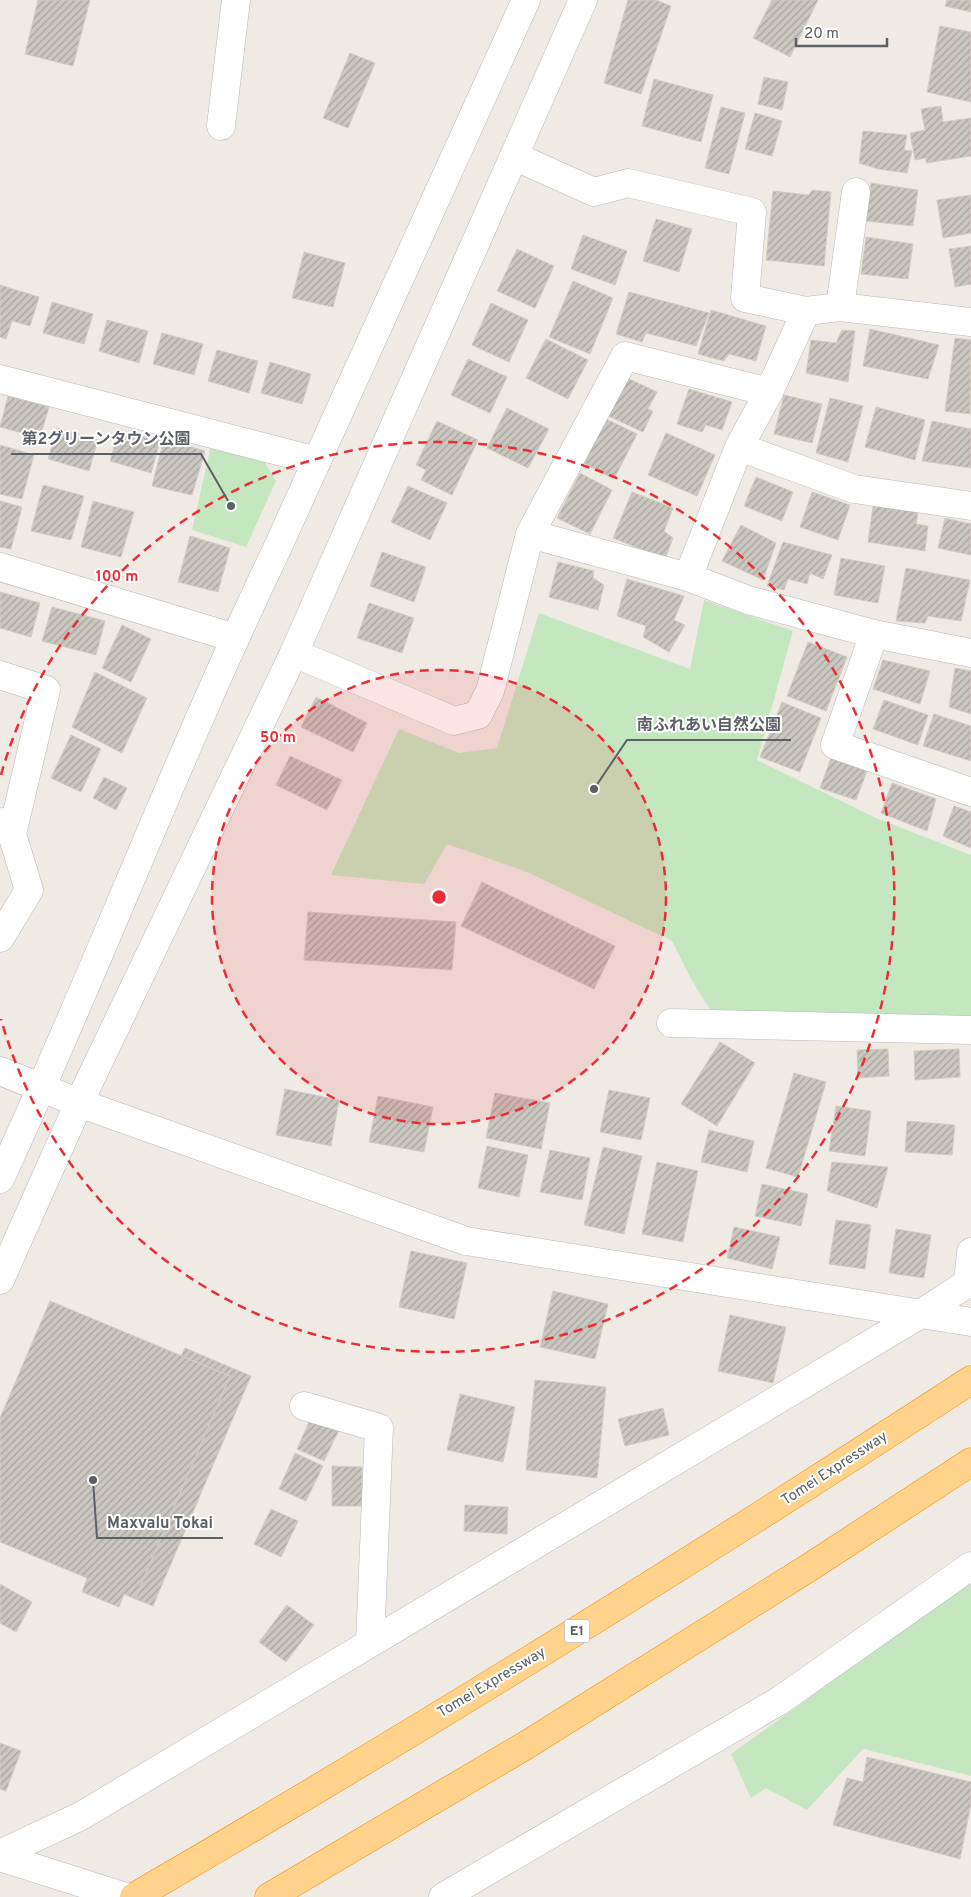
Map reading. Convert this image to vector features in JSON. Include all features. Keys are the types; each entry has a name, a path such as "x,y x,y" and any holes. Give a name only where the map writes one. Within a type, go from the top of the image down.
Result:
{"highway":[{"name":"Tomei Expressway","path":"134,1897 496,1682 772,1510 971,1380"},
{"path":"269,1897 528,1744 810,1568 971,1462"}],"street":[{"path":"221,126 236,0"},
{"path":"0,1179 42,1088 234,638 317,461 526,0"},
{"path":"0,1280 79,1103 294,653 583,0"},
{"path":"514,156 594,192 628,183 752,212 745,298 806,311 840,307 971,322"},
{"path":"840,307 856,192"},
{"path":"688,577 739,447 769,392 806,311"},
{"path":"294,653 454,721 478,715 490,691 530,534 625,356 769,392"},
{"path":"0,379 317,461"},
{"path":"739,447 854,489 971,506"},
{"path":"530,534 688,577 748,600 874,634 971,653"},
{"path":"0,567 234,638"},
{"path":"874,634 835,745 971,792"},
{"path":"0,675 46,690 6,828 29,890 0,938"},
{"path":"671,1024 971,1030"},
{"path":"0,1071 79,1103 466,1241 971,1322"},
{"path":"0,1856 81,1816 919,1315 969,1282 971,1252"},
{"path":"304,1406 379,1428 370,1643"},
{"path":"443,1897 779,1701 971,1566"},
{"path":"0,1856 126,1897"}],"green space":[{"path":"211,446 262,458 276,481 246,547 192,530"},
{"path":"704,600 793,631 757,760 876,818 971,855 971,1030 720,1025 691,979 672,941 527,872 447,844 424,884 331,875 399,729 459,753 497,748 539,613 690,669"},
{"path":"971,1581 971,1776 863,1749 807,1810 766,1788 751,1798 731,1754"}],"building":[{"path":"38,0 90,0 73,66 25,54"},
{"path":"628,0 656,0 671,6 641,94 604,83"},
{"path":"772,0 818,0 790,57 753,38"},
{"path":"947,0 971,0 971,12 945,6"},
{"path":"940,26 971,32 971,102 927,92"},
{"path":"350,53 375,63 348,128 323,118"},
{"path":"764,77 788,82 782,110 758,104"},
{"path":"654,79 713,95 701,142 642,126"},
{"path":"941,106 943,122 971,118 971,156 926,163 926,158 915,160 910,133 925,130 921,109"},
{"path":"721,107 745,113 729,174 705,168"},
{"path":"755,113 782,121 772,156 745,149"},
{"path":"863,131 907,135 904,150 912,151 907,173 878,169 859,163"},
{"path":"871,183 918,190 913,226 866,221"},
{"path":"812,190 831,192 824,266 766,260 773,191 809,195"},
{"path":"971,195 971,233 943,238 937,200"},
{"path":"656,219 692,229 679,272 643,261"},
{"path":"583,235 627,251 615,285 571,269"},
{"path":"866,237 913,244 908,279 861,274"},
{"path":"971,246 971,284 955,287 949,249"},
{"path":"517,249 554,266 535,308 497,291"},
{"path":"304,252 345,263 333,307 292,298"},
{"path":"573,281 613,298 590,354 549,337"},
{"path":"0,285 39,297 30,326 12,321 6,339 0,337"},
{"path":"629,292 709,313 696,346 646,333 642,342 616,334"},
{"path":"52,302 93,314 84,344 43,333"},
{"path":"491,303 528,320 509,362 472,345"},
{"path":"711,310 766,326 756,361 729,354 724,361 698,354"},
{"path":"107,320 148,331 139,363 99,351"},
{"path":"870,329 939,345 928,379 863,366"},
{"path":"842,330 855,331 848,382 806,373 811,340 836,343"},
{"path":"162,333 203,344 194,375 153,364"},
{"path":"955,338 971,340 970,414 945,411"},
{"path":"546,339 588,360 568,399 526,378"},
{"path":"217,350 258,361 249,393 208,381"},
{"path":"468,359 507,377 490,413 451,395"},
{"path":"270,362 311,374 302,404 261,393"},
{"path":"625,377 657,392 648,409 653,411 643,432 606,415"},
{"path":"689,389 732,402 722,430 706,425 702,432 677,424"},
{"path":"784,395 822,404 812,443 774,434"},
{"path":"8,396 49,407 40,438 0,427"},
{"path":"830,398 863,406 848,462 816,453"},
{"path":"876,407 925,420 915,460 865,447"},
{"path":"507,408 549,429 528,468 487,448"},
{"path":"604,418 637,434 614,479 582,462"},
{"path":"437,421 478,440 452,495 421,480 426,470 416,465"},
{"path":"932,421 971,429 971,468 922,461"},
{"path":"57,428 98,440 89,471 48,459"},
{"path":"119,430 160,441 151,473 110,461"},
{"path":"666,433 715,455 697,496 648,475"},
{"path":"164,439 205,451 192,495 152,486"},
{"path":"0,445 34,455 22,499 0,494"},
{"path":"580,473 612,490 590,534 557,518"},
{"path":"756,477 793,492 782,521 744,506"},
{"path":"43,485 84,496 71,540 31,531"},
{"path":"408,486 447,503 430,540 391,522"},
{"path":"632,492 673,508 664,531 673,538 665,559 613,538"},
{"path":"812,492 850,505 838,540 800,527"},
{"path":"0,501 22,507 11,549 0,547"},
{"path":"93,501 134,512 121,557 81,547"},
{"path":"873,506 918,512 916,524 928,526 925,551 868,542"},
{"path":"945,518 971,524 971,555 938,548"},
{"path":"741,525 776,543 763,580 722,561"},
{"path":"190,536 230,548 218,592 178,582"},
{"path":"783,542 832,555 823,579 810,573 807,584 788,579 784,590 767,586"},
{"path":"382,552 426,567 414,602 370,586"},
{"path":"841,558 885,566 878,603 834,595"},
{"path":"558,562 594,571 593,578 604,585 598,610 549,597"},
{"path":"906,568 970,580 961,621 928,616 925,623 896,621"},
{"path":"627,579 684,596 674,620 685,625 669,652 643,637 646,626 617,616"},
{"path":"0,592 40,603 31,637 0,628"},
{"path":"369,603 414,618 402,653 357,638"},
{"path":"52,607 105,621 96,655 42,641"},
{"path":"122,625 151,639 131,682 102,668"},
{"path":"808,642 847,657 826,711 787,696"},
{"path":"883,660 930,671 920,704 873,689"},
{"path":"955,668 971,671 971,714 949,707"},
{"path":"95,672 147,698 122,753 72,727"},
{"path":"316,697 367,723 353,752 301,727"},
{"path":"884,700 928,715 918,745 873,729"},
{"path":"782,702 821,718 800,772 760,757"},
{"path":"934,714 971,726 971,761 923,746"},
{"path":"71,735 101,749 81,792 51,778"},
{"path":"290,756 342,780 327,810 276,785"},
{"path":"831,758 867,771 856,800 820,788"},
{"path":"104,777 127,788 116,810 93,798"},
{"path":"892,783 936,799 927,831 881,813"},
{"path":"954,806 971,812 971,848 943,836"},
{"path":"482,882 615,946 594,989 461,926"},
{"path":"308,912 456,922 452,970 304,960"},
{"path":"720,1042 755,1063 717,1126 681,1104"},
{"path":"888,1049 889,1076 858,1078 857,1050"},
{"path":"959,1049 960,1077 915,1080 914,1051"},
{"path":"794,1073 826,1082 798,1177 766,1168"},
{"path":"285,1089 339,1100 331,1146 276,1135"},
{"path":"609,1090 650,1098 641,1140 600,1132"},
{"path":"495,1093 550,1103 541,1149 486,1138"},
{"path":"378,1096 433,1107 424,1152 369,1142"},
{"path":"836,1106 871,1111 865,1156 829,1151"},
{"path":"907,1121 955,1125 952,1155 905,1152"},
{"path":"709,1130 754,1141 747,1172 701,1162"},
{"path":"487,1146 528,1155 519,1197 478,1188"},
{"path":"603,1147 642,1156 624,1234 584,1225"},
{"path":"550,1150 590,1158 582,1200 540,1192"},
{"path":"657,1162 698,1171 683,1242 642,1234"},
{"path":"832,1162 888,1167 877,1208 827,1191"},
{"path":"762,1184 808,1194 801,1226 755,1216"},
{"path":"836,1220 871,1225 865,1269 829,1264"},
{"path":"734,1227 780,1237 772,1269 727,1258"},
{"path":"896,1229 931,1235 924,1278 889,1273"},
{"path":"411,1251 467,1263 454,1319 399,1307"},
{"path":"553,1291 608,1304 595,1359 540,1347"},
{"path":"50,1301 230,1376 135,1599 124,1594 119,1607 82,1592 87,1578 0,1542 0,1418"},
{"path":"730,1315 786,1327 773,1383 718,1371"},
{"path":"185,1348 251,1376 153,1606 135,1599 230,1376 181,1356"},
{"path":"535,1380 606,1387 597,1478 526,1470"},
{"path":"460,1394 515,1407 503,1462 447,1450"},
{"path":"663,1408 669,1435 625,1446 618,1419"},
{"path":"313,1413 341,1426 324,1461 297,1449"},
{"path":"295,1453 323,1466 306,1501 279,1489"},
{"path":"332,1466 362,1467 362,1506 332,1506"},
{"path":"465,1505 508,1507 507,1534 464,1531"},
{"path":"271,1509 298,1521 281,1557 254,1544"},
{"path":"0,1584 32,1602 16,1632 0,1623"},
{"path":"287,1605 314,1625 286,1662 259,1642"},
{"path":"0,1743 21,1751 6,1791 0,1789"},
{"path":"867,1757 971,1782 971,1804 960,1859 833,1825 847,1778 863,1782"}],"place":[{"name":"第2グリーンタウン公園","path":"231,506"},
{"name":"南ふれあい自然公園","path":"594,789"},
{"name":"Maxvalu Tokai","path":"93,1480"}]}
